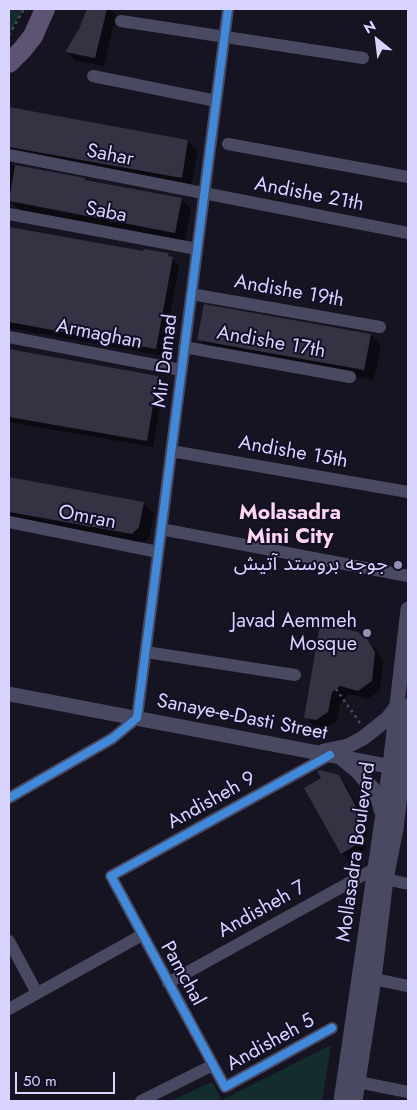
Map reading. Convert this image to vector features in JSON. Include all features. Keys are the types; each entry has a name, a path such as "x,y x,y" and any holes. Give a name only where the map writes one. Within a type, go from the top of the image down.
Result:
{"main road":[{"path":"9,63 33,36 45,9"}],"street":[{"name":"Mir Damad","path":"137,718 228,9"},
{"path":"121,21 363,58"},
{"path":"93,76 216,101"},
{"path":"228,144 408,177"},
{"name":"Sahar","path":"9,154 204,194"},
{"name":"Andishe 21th","path":"204,194 408,233"},
{"name":"Saba","path":"9,214 197,249"},
{"name":"Andishe 19th","path":"191,294 380,328"},
{"name":"Armaghan","path":"9,337 182,370"},
{"name":"Andishe 17th","path":"184,347 350,377"},
{"name":"Andishe 15th","path":"171,451 408,492"},
{"name":"Omran","path":"9,522 158,552"},
{"path":"161,529 408,576"},
{"name":"Mollasadra Boulevard","path":"355,1101 374,979 386,880 402,825 400,768 405,711 408,609"},
{"path":"146,652 295,675"},
{"name":"Sanaye-e-Dasti Street","path":"9,694 400,768"},
{"path":"329,755 368,735 387,719 405,711"},
{"path":"9,798 113,738 137,718"},
{"path":"329,755 358,771 373,789 378,798 382,814"},
{"name":"Andisheh 9","path":"111,876 329,755"},
{"name":"Mollasadra Boulevard","path":"341,1101 382,814 400,768"},
{"name":"Andisheh 7","path":"168,983 374,869"},
{"name":"Pamchal","path":"111,876 225,1087"},
{"path":"386,880 408,884"},
{"path":"9,1008 142,935"},
{"path":"9,940 38,993"},
{"path":"374,979 408,986"},
{"name":"Andisheh 5","path":"225,1087 332,1028"},
{"path":"141,1101 213,1065"},
{"path":"358,1082 408,1092"}],"path":[{"path":"9,35 24,9"},
{"path":"336,689 368,735"}],"green space":[{"path":"9,9 24,9 9,35"},
{"path":"331,1045 322,1101 170,1101 212,1082 222,1100"}],"building":[{"path":"87,9 107,9 95,58 65,52 79,29"},
{"path":"9,107 188,140 182,178 9,147"},
{"path":"15,165 182,198 175,233 9,201"},
{"path":"9,227 143,251 144,249 169,253 168,256 173,257 156,349 9,322"},
{"path":"204,304 371,334 364,370 197,340"},
{"path":"9,349 158,376 147,441 9,417"},
{"path":"9,477 144,502 139,527 132,534 9,512"},
{"path":"320,624 358,632 368,640 375,652 372,681 358,691 340,686 332,692 328,712 316,720 304,718"},
{"path":"320,770 339,775 361,816 358,844 341,854 304,788 321,778 317,771"}],"cycle path":[{"path":"9,798 113,738 137,718 228,9"},
{"path":"330,755 111,876 225,1087 332,1028"}],"place":[{"name":"جوجه بروستد آتیش","path":"398,565"},
{"name":"Javad Aemmeh Mosque","path":"367,633"}],"district":[{"name":"Molasadra Mini City","path":"290,526"}]}
